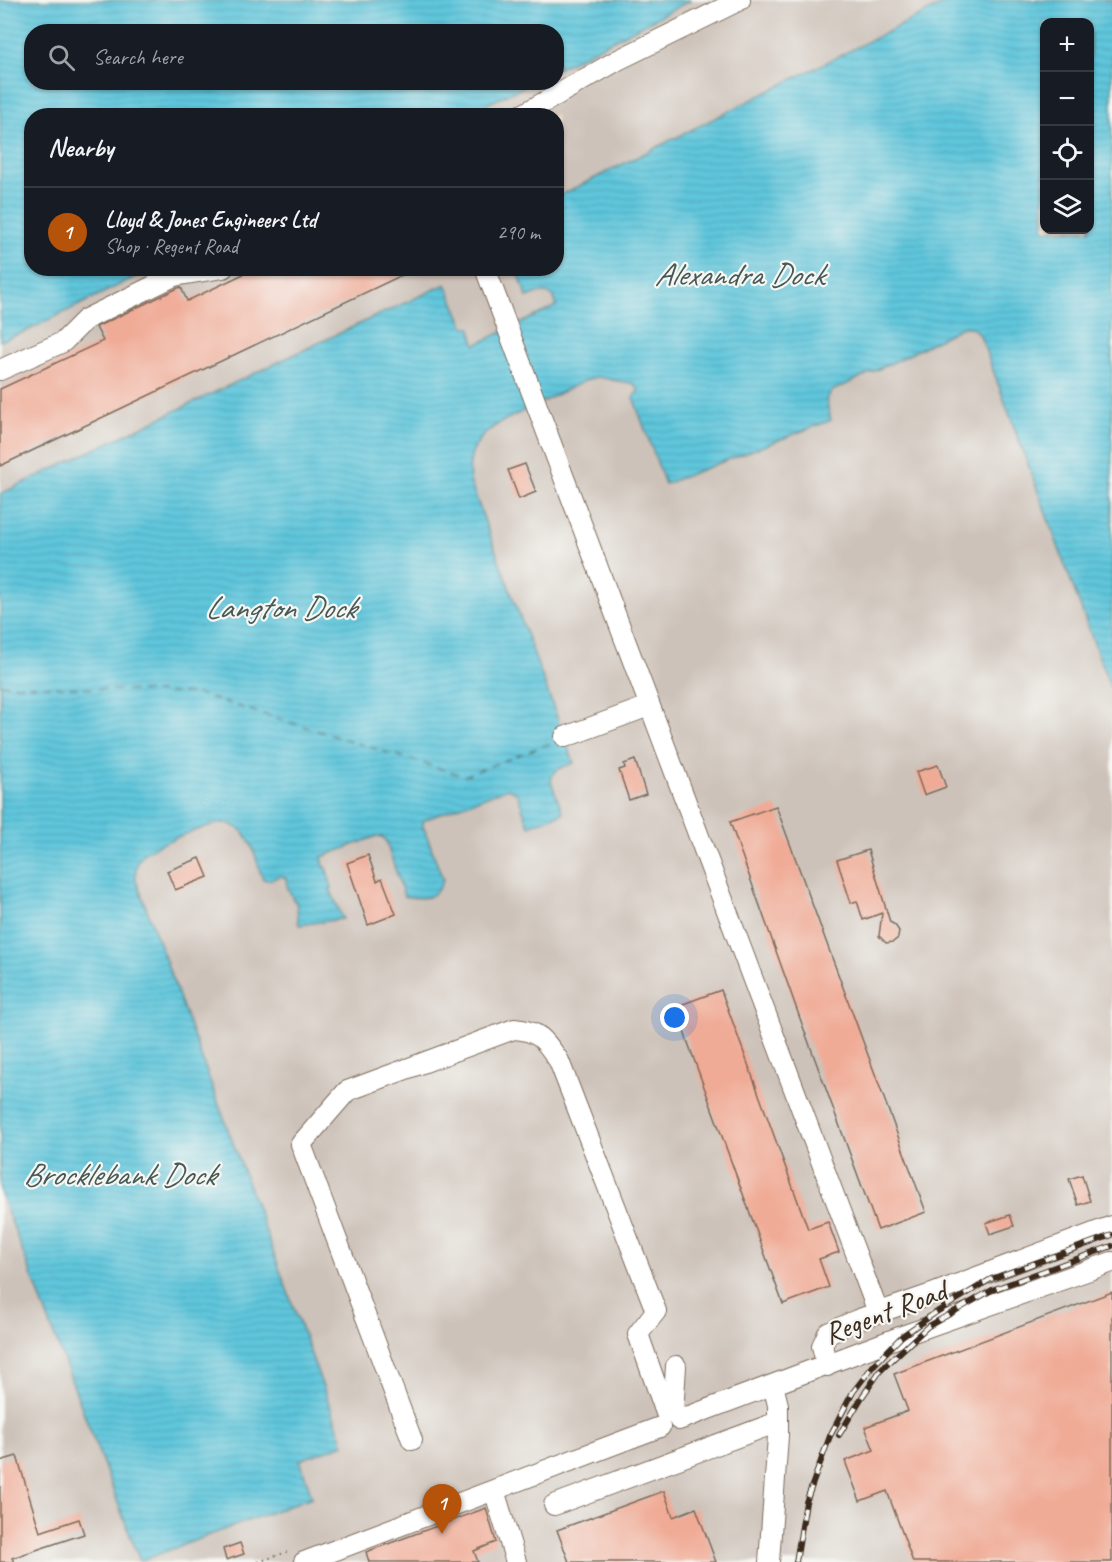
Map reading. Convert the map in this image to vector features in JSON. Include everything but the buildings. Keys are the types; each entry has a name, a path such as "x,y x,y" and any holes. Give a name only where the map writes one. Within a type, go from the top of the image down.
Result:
{"street":[{"path":"534,108 618,60 740,0"},
{"path":"0,370 63,342 86,318 174,276"},
{"path":"488,276 878,1312"},
{"path":"565,737 649,706"},
{"path":"412,1440 301,1144 347,1091 514,1029 529,1030 546,1040 559,1060 656,1311 638,1334 670,1418"},
{"path":"827,1366 822,1346 828,1333 878,1312 1112,1226"},
{"name":"Regent Road","path":"304,1562 494,1490 670,1418 827,1366 902,1335 1112,1262"},
{"path":"670,1418 676,1366"},
{"path":"769,1562 778,1422 778,1405 773,1385"},
{"path":"554,1505 778,1422"},
{"path":"494,1490 516,1562"}],"path":[{"path":"258,1562 287,1552"}],"shaded area":[{"path":"691,0 1112,0 1112,1562 0,1562 0,341 26,332 137,276 564,276 564,108 479,108 517,90 564,90 564,65"}],"water":[{"path":"0,0 691,0 564,65 564,24 24,24 24,90 517,90 479,108 24,108 24,276 137,276 25,332 0,341"},
{"path":"951,0 1112,0 1112,692 980,335 971,327 962,327 832,391 826,400 831,420 665,484 633,397 639,390 633,383 596,377 510,417 488,431 473,451 470,481 574,763 559,769 552,777 551,782 563,813 529,826 517,794 508,788 424,820 422,828 424,828 443,880 436,892 423,898 404,896 386,841 382,837 377,836 322,857 332,888 330,889 343,919 299,925 296,901 287,886 286,878 281,876 269,880 263,879 248,839 244,833 231,824 215,824 168,841 148,850 137,863 136,880 344,1444 300,1460 312,1497 140,1561 0,1192 0,494 446,284 464,326 471,328 475,345 556,306 554,297 544,292 527,297 520,276 564,276 564,194"}],"ferry route":[{"path":"0,684 198,694 464,776 556,741"}],"railway":[{"path":"796,1562 806,1502 830,1436 853,1392 873,1366 902,1336 991,1279 1112,1235"},
{"path":"839,1435 880,1371 927,1327 992,1290 1112,1246"}],"place":[{"name":"Lloyd & Jones Engineers Ltd","path":"442,1534"}],"water label":[{"name":"Alexandra Dock","path":"739,274"},
{"name":"Langton Dock","path":"280,607"},
{"name":"Brocklebank Dock","path":"119,1174"}]}
